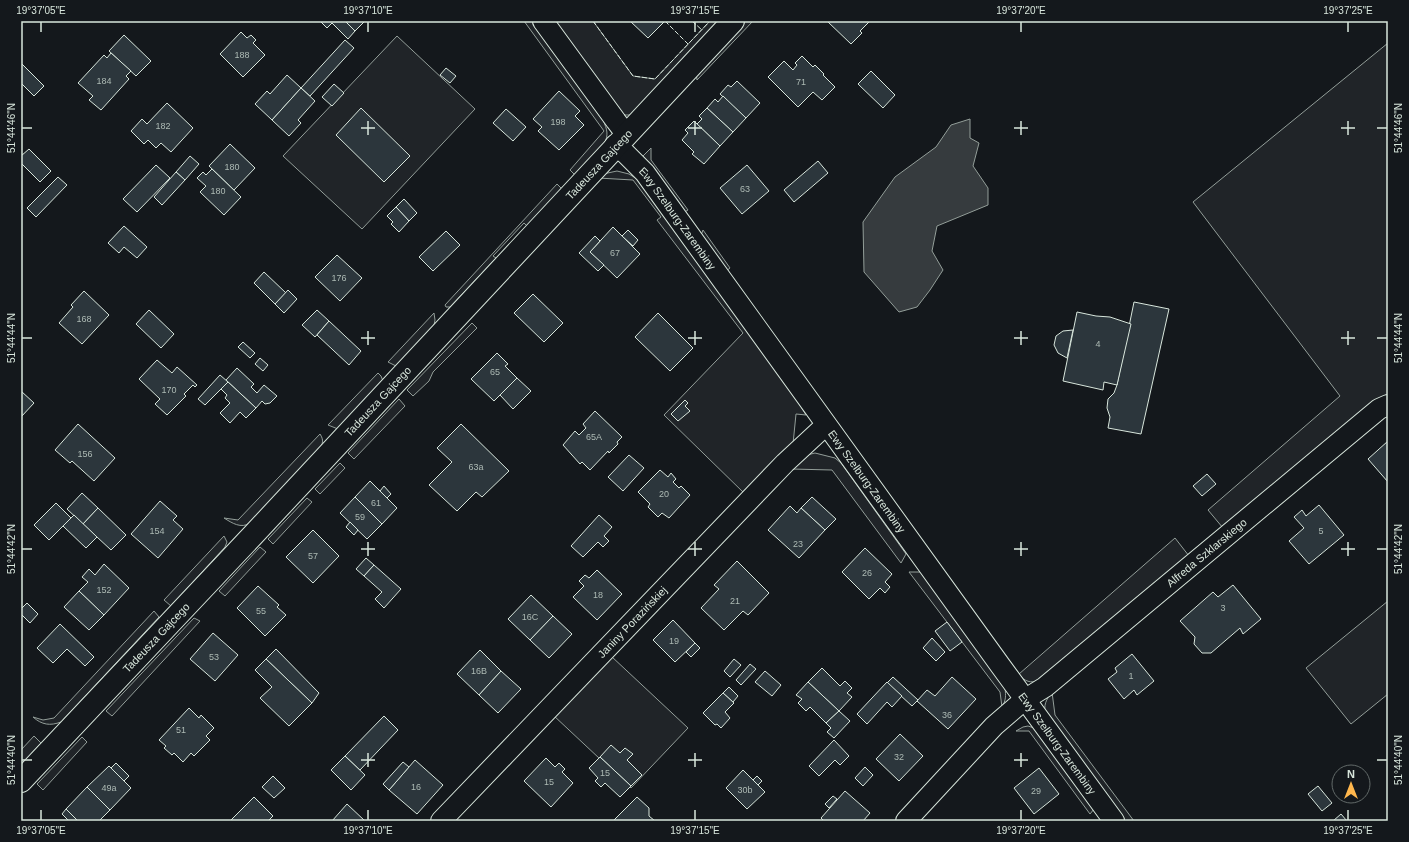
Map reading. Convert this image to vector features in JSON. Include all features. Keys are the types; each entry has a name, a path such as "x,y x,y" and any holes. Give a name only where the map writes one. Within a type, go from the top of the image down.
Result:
{"street":[{"name":"Ewy Szelburg-Zarembiny","path":"543,21 616,121 626,154 645,173 1024,700 1114,821"},
{"name":"Tadeusza Gajcego","path":"21,781 259,529 733,21"},
{"name":"Alfreda Szklarskiego","path":"906,821 994,726 1024,700 1045,687 1379,409 1388,405"},
{"name":"Janiny Porazińskiej","path":"441,821 785,463 826,425"}],"shaded area":[{"path":"524,21 534,21 606,126 606,141 575,175 570,170 604,131"},
{"path":"551,21 593,21 633,76 655,79 710,21 720,21 631,115 622,115"},
{"path":"745,21 753,21 697,80 696,72"},
{"path":"397,36 475,109 362,229 283,156"},
{"path":"1388,43 1388,401 1223,528 1208,510 1340,396 1193,202"},
{"path":"970,119 970,138 979,143 973,166 988,188 988,205 937,226 932,251 943,270 917,307 899,312 864,272 863,222 895,177 936,147 951,125"},
{"path":"651,148 651,160 688,210 683,213 643,156"},
{"path":"617,171 629,174 637,179 797,400 806,415 796,414 793,444 745,494 664,415 743,333 657,220 661,217 633,180 598,178 603,174"},
{"path":"557,184 562,189 527,226 524,223 493,256 496,258 450,307 446,307 445,305"},
{"path":"703,230 730,268 725,272 700,238"},
{"path":"434,313 434,325 396,366 388,362"},
{"path":"472,323 477,328 433,372 429,381 413,396 407,390"},
{"path":"378,373 383,381 338,429 328,425"},
{"path":"399,399 405,406 354,459 348,453"},
{"path":"320,434 322,442 319,449 250,523 247,525 240,525 224,518 238,520"},
{"path":"815,453 835,458 841,463 906,554 901,563 832,470 791,469 807,455"},
{"path":"340,463 345,468 320,494 315,489"},
{"path":"307,498 312,502 273,544 268,539"},
{"path":"224,536 227,542 225,547 171,606 164,600"},
{"path":"1175,538 1189,556 1040,681 1028,681 1021,677 1019,674"},
{"path":"260,547 266,552 225,596 219,591"},
{"path":"909,572 921,572 1005,688 1006,693 1002,707 1000,692"},
{"path":"1388,601 1388,694 1351,724 1306,668"},
{"path":"154,611 159,617 61,722 46,724 33,717 43,720 54,718"},
{"path":"194,618 200,621 112,716 106,711"},
{"path":"611,656 688,728 631,788 553,715"},
{"path":"1052,692 1055,715 1134,821 1125,821 1046,715 1046,703"},
{"path":"1028,726 1034,728 1094,809 1090,814 1029,731 1016,731"},
{"path":"34,736 41,743 21,765 21,750"},
{"path":"82,737 87,742 43,790 37,784"}],"building":[{"path":"320,21 345,21 355,31 348,39 332,23 327,28"},
{"path":"345,21 365,21 355,31"},
{"path":"630,21 665,21 648,38"},
{"path":"827,21 869,22 860,31 862,33 851,44"},
{"path":"241,32 247,38 251,35 256,40 253,43 265,55 243,77 220,54"},
{"path":"124,35 151,61 136,76 109,51"},
{"path":"345,40 354,48 310,96 301,88"},
{"path":"111,53 131,71 126,76 129,79 101,110 89,100 93,96 78,83 104,55 107,58"},
{"path":"802,56 813,67 815,65 835,87 822,100 813,92 798,107 768,77 784,61 793,70 797,65 795,63"},
{"path":"21,63 44,86 34,96 21,83"},
{"path":"446,68 456,76 450,83 440,75"},
{"path":"871,71 895,95 883,108 858,84"},
{"path":"287,75 301,88 272,120 255,104 267,91 270,94"},
{"path":"737,81 760,103 746,118 720,94 728,85 731,87"},
{"path":"334,84 344,93 332,106 322,97"},
{"path":"301,88 315,101 298,120 301,123 289,136 272,120"},
{"path":"559,91 580,111 575,116 584,125 559,150 538,131 542,127 533,119"},
{"path":"723,96 746,118 733,132 707,108 715,99 718,102"},
{"path":"167,103 193,128 171,152 161,143 156,148 148,140 144,144 131,131 142,119 147,124"},
{"path":"361,108 410,156 384,182 336,135"},
{"path":"707,108 733,132 720,146 697,124 702,119 699,116"},
{"path":"506,109 526,127 513,141 493,123"},
{"path":"694,121 720,146 704,164 692,154 694,152 682,140 688,133 685,130"},
{"path":"230,144 255,168 234,190 209,166"},
{"path":"29,149 51,171 40,182 21,163 21,156"},
{"path":"190,156 199,164 185,180 176,172"},
{"path":"818,161 828,173 794,202 784,190"},
{"path":"156,165 170,178 137,212 123,199"},
{"path":"747,165 769,191 742,214 720,188"},
{"path":"212,169 241,197 224,215 200,192 206,186 197,178 203,172 206,175"},
{"path":"176,172 185,180 162,205 154,197"},
{"path":"58,177 67,185 36,217 27,208"},
{"path":"404,199 417,213 409,221 396,207"},
{"path":"396,207 409,221 399,232 391,224 393,222 387,216"},
{"path":"124,226 147,247 137,258 124,247 119,253 108,243"},
{"path":"613,227 640,254 617,278 590,252"},
{"path":"628,230 638,240 633,246 622,236"},
{"path":"446,231 460,245 433,271 419,257"},
{"path":"595,236 600,241 590,252 604,265 598,271 579,253"},
{"path":"337,255 362,278 340,301 315,277"},
{"path":"264,272 286,293 275,304 254,283"},
{"path":"288,290 297,299 284,313 275,304"},
{"path":"84,291 109,315 82,344 59,323 73,307 71,305"},
{"path":"533,294 563,323 544,342 514,313"},
{"path":"1134,302 1169,309 1141,434 1108,428 1110,417 1107,408 1108,399 1114,393 1117,385"},
{"path":"149,310 174,334 161,348 136,324"},
{"path":"317,310 329,321 315,337 302,325"},
{"path":"1077,312 1110,317 1131,324 1117,385 1104,382 1103,390 1063,381"},
{"path":"658,313 693,348 670,371 635,337"},
{"path":"329,321 361,351 349,365 317,335"},
{"path":"1073,330 1067,358 1058,353 1054,345 1056,336 1063,331"},
{"path":"243,342 255,353 250,358 238,347"},
{"path":"497,353 508,364 505,366 517,378 494,401 471,379"},
{"path":"260,358 268,365 263,371 255,364"},
{"path":"157,360 172,373 177,367 197,385 195,387 193,385 184,394 186,396 167,415 155,404 160,399 139,379"},
{"path":"237,368 254,384 251,387 257,393 264,385 277,396 270,403 265,404 262,401 256,408 226,380"},
{"path":"220,375 228,382 205,405 198,399"},
{"path":"517,378 531,391 513,409 500,395"},
{"path":"228,382 256,408 246,418 240,412 230,423 220,413 230,403 225,398 227,395 221,389"},
{"path":"21,391 34,403 21,417"},
{"path":"685,400 688,403 685,406 690,411 678,421 671,414"},
{"path":"595,411 622,437 617,442 618,444 609,453 608,451 590,470 582,462 580,464 563,445 575,431 579,435 586,428 583,424"},
{"path":"78,424 115,458 94,481 72,461 70,463 55,450"},
{"path":"461,424 509,471 482,497 476,492 457,511 429,485 452,462 437,448"},
{"path":"1388,441 1388,482 1368,459"},
{"path":"629,455 644,468 623,491 608,477"},
{"path":"660,470 668,477 671,473 676,479 673,482 679,488 681,486 690,495 669,518 662,513 658,517 648,507 650,504 638,492"},
{"path":"1207,474 1216,484 1202,496 1193,486"},
{"path":"370,481 397,508 382,524 355,497"},
{"path":"384,486 391,494 387,498 380,491"},
{"path":"82,493 98,508 83,524 67,509"},
{"path":"355,497 382,524 367,539 340,513"},
{"path":"812,497 836,519 825,530 801,508"},
{"path":"160,501 177,516 173,520 183,529 158,558 131,534"},
{"path":"56,503 71,518 49,540 34,525"},
{"path":"1319,505 1344,535 1309,564 1289,541 1304,528 1294,517 1302,510 1306,516"},
{"path":"790,506 797,513 801,508 825,530 799,558 768,530"},
{"path":"98,508 126,535 111,550 83,524"},
{"path":"74,515 97,537 86,548 63,526"},
{"path":"599,515 612,527 604,536 609,541 603,547 598,542 583,557 571,546"},
{"path":"350,522 358,530 354,535 346,527"},
{"path":"313,530 339,556 313,583 286,557"},
{"path":"865,548 892,574 885,582 890,587 885,593 880,588 869,599 842,572"},
{"path":"366,558 374,565 364,576 356,569"},
{"path":"737,561 769,593 748,615 743,611 724,630 701,608 719,589 714,585"},
{"path":"104,564 129,588 104,615 79,591 88,582 82,577 89,569 95,575"},
{"path":"374,565 401,589 384,608 375,599 382,592 364,576"},
{"path":"597,570 622,594 597,620 573,597 584,586 579,581 585,575 589,578"},
{"path":"1233,585 1261,619 1243,634 1240,628 1211,653 1202,653 1194,644 1195,637 1180,621 1213,592 1218,597"},
{"path":"258,586 279,605 277,607 286,615 265,636 237,608"},
{"path":"79,591 104,615 89,630 64,607"},
{"path":"531,595 553,616 530,640 508,619"},
{"path":"27,603 38,614 30,623 21,614 21,609"},
{"path":"553,616 572,634 549,658 530,640"},
{"path":"673,620 695,643 675,662 653,640"},
{"path":"947,622 962,642 950,651 935,631"},
{"path":"60,624 94,657 85,666 67,649 53,663 37,648"},
{"path":"213,633 238,655 215,681 190,659"},
{"path":"932,638 945,652 936,661 923,648"},
{"path":"695,643 700,648 691,657 686,652"},
{"path":"276,649 319,693 312,703 266,659"},
{"path":"480,650 501,671 479,695 457,674"},
{"path":"1132,654 1154,681 1137,695 1134,690 1124,699 1108,679 1117,672 1115,668"},
{"path":"266,659 312,703 289,726 260,698 272,687 255,670"},
{"path":"734,659 741,665 730,677 724,671"},
{"path":"750,664 756,669 741,685 736,680"},
{"path":"822,668 840,686 845,681 852,688 847,693 852,697 839,711 808,682"},
{"path":"501,671 521,689 498,713 479,695"},
{"path":"765,671 781,685 772,696 755,682"},
{"path":"893,677 918,700 912,706 887,683"},
{"path":"952,677 976,699 948,729 917,701 927,690 935,696"},
{"path":"808,682 839,711 826,723 810,707 806,711 798,703 802,699 796,695"},
{"path":"887,682 902,696 892,707 887,702 867,724 857,714"},
{"path":"729,687 738,696 733,702 723,693"},
{"path":"723,693 734,703 725,712 730,718 721,728 717,724 715,725 703,713"},
{"path":"189,708 199,718 201,715 214,728 206,736 210,740 194,756 191,753 183,762 174,753 172,755 164,748 166,746 159,740"},
{"path":"839,711 850,721 834,738 827,732 831,728 826,723"},
{"path":"384,716 398,730 360,770 345,756"},
{"path":"900,734 923,756 899,781 876,759"},
{"path":"834,740 849,756 840,765 835,760 819,776 809,766"},
{"path":"611,745 620,753 625,748 633,754 627,760 642,775 631,786 600,757"},
{"path":"345,756 365,775 351,790 331,770"},
{"path":"600,757 631,786 620,797 605,783 601,787 595,781 598,778 589,768"},
{"path":"546,758 555,767 559,763 565,769 562,772 573,783 551,807 524,781"},
{"path":"415,760 443,785 417,814 389,790"},
{"path":"403,762 409,767 389,790 383,784"},
{"path":"116,763 129,776 124,781 111,768"},
{"path":"109,766 131,788 110,810 87,787"},
{"path":"865,767 873,775 863,786 855,778"},
{"path":"1039,768 1059,794 1034,814 1014,788"},
{"path":"743,770 765,792 747,809 726,788"},
{"path":"273,776 285,788 274,798 262,787"},
{"path":"757,776 762,781 758,785 753,780"},
{"path":"1318,786 1331,804 1322,811 1308,794"},
{"path":"87,787 110,810 99,821 78,821 66,809"},
{"path":"845,791 870,813 863,821 824,821 821,818"},
{"path":"833,796 837,799 829,808 825,804"},
{"path":"254,797 273,816 268,821 230,821"},
{"path":"637,797 649,808 649,816 655,821 613,821"},
{"path":"347,804 365,821 332,821"},
{"path":"66,809 78,821 69,821 62,814"},
{"path":"1341,814 1347,821 1333,821"}],"fence":[{"path":"593,21 633,76 655,79 710,21"},
{"path":"665,21 688,44"},
{"path":"692,21 702,30"}]}
